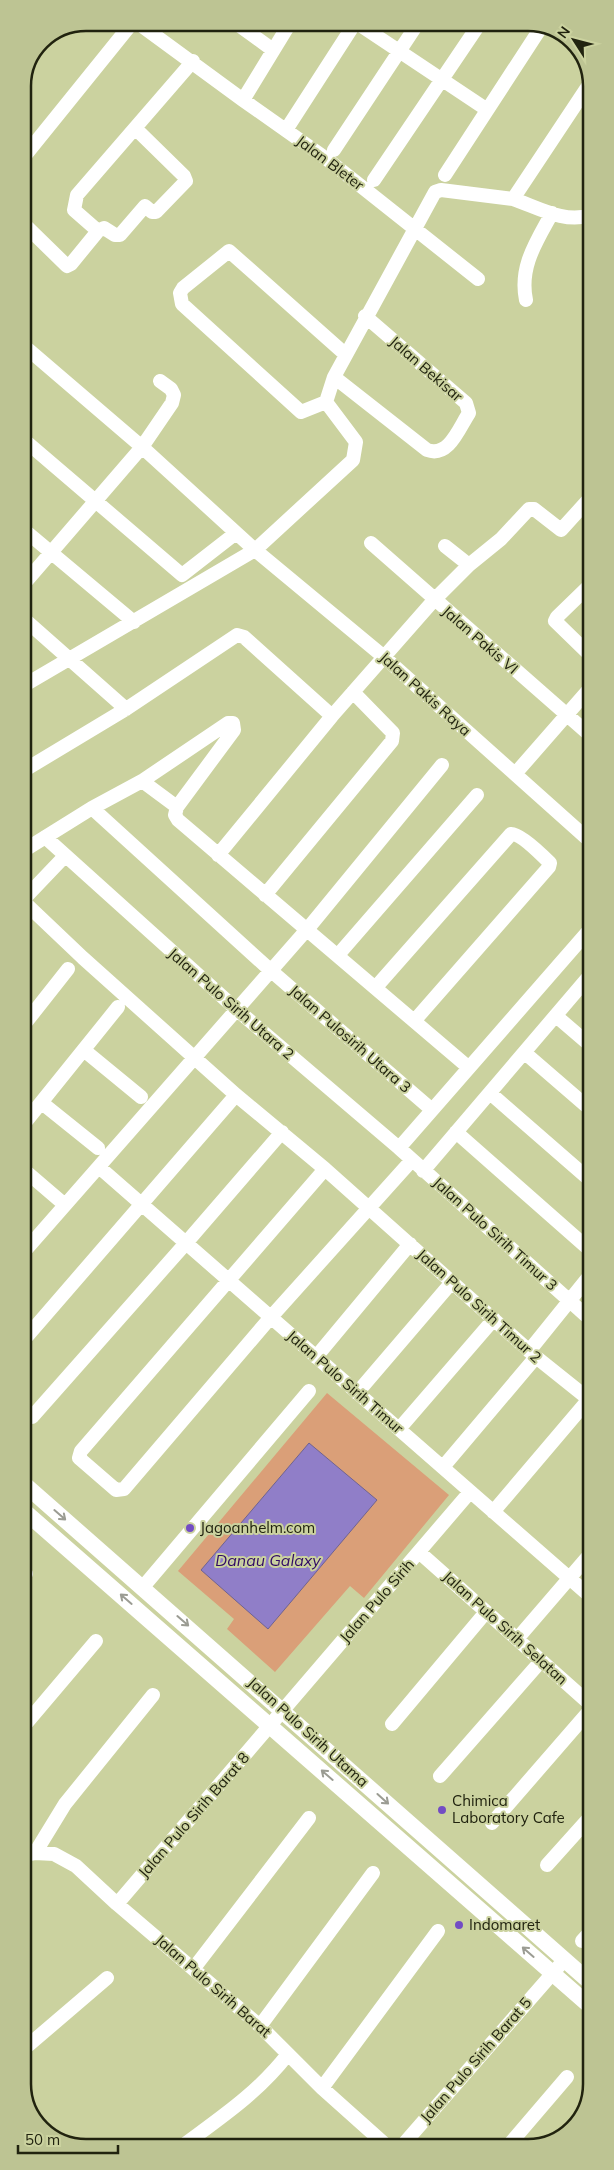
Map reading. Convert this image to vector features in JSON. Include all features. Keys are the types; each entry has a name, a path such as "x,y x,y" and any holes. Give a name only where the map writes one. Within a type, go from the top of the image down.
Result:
{"main road":[{"name":"Jalan Pulo Sirih Utama","path":"31,1490 284,1710 583,1976"},
{"name":"Jalan Pulo Sirih Utama","path":"31,1517 583,1999"}],"street":[{"path":"31,147 125,31"},
{"name":"Jalan Bleter","path":"150,31 328,160 478,279"},
{"path":"247,31 273,50"},
{"path":"243,100 285,31"},
{"path":"286,130 351,31"},
{"path":"369,31 486,109"},
{"path":"334,150 413,31"},
{"path":"374,180 475,31"},
{"path":"445,175 486,109 538,32"},
{"path":"98,232 74,210 75,200 79,191 136,129 193,62"},
{"path":"513,199 583,94"},
{"path":"31,231 67,266 71,264 98,232 104,228 115,235 120,235 144,206 152,212 156,212 186,181 184,176 136,129"},
{"path":"326,402 334,377 365,316 435,192 441,190 513,199 552,213 576,219 583,217"},
{"path":"526,300 523,287 526,263 552,213"},
{"path":"326,402 301,412 182,304 180,293 183,288 229,251 346,354"},
{"name":"Jalan Bekisar","path":"334,377 427,450 436,452 446,448 469,410 459,395 365,316"},
{"name":"Jalan Pakis Raya","path":"31,352 142,447 255,550 384,657 583,835"},
{"path":"31,576 142,447 174,398 171,389 160,381"},
{"path":"31,681 255,550 353,460 356,442 326,402"},
{"path":"31,446 182,575 236,533"},
{"path":"218,855 352,692 434,600 469,565 501,539 530,508 536,510 561,530 583,506"},
{"path":"31,537 134,622"},
{"name":"Jalan Pakis VI","path":"371,543 583,729"},
{"path":"446,546 469,565"},
{"path":"583,591 555,621 583,648"},
{"path":"31,625 126,709"},
{"path":"31,766 126,709 240,635 332,716"},
{"path":"265,895 392,741 393,733 352,692"},
{"path":"515,774 583,697"},
{"path":"31,846 92,808 142,781 228,723 234,724 234,730 177,807 175,815 178,820 468,1066"},
{"path":"31,1241 99,1167 269,969 306,929 442,765"},
{"path":"142,781 177,807"},
{"path":"338,955 476,795"},
{"name":"Jalan Pulosirih Utara 3","path":"92,808 269,969 431,1109"},
{"path":"376,987 511,834 518,836 550,862 549,867 415,1020"},
{"name":"Jalan Pulo Sirih Utara 2","path":"44,837 64,857 236,1009 399,1148"},
{"path":"31,892 64,857"},
{"name":"Jalan Pulo Sirih Timur 2","path":"31,909 83,958 236,1095 325,1169 532,1354 583,1394"},
{"path":"399,1148 468,1066 583,937"},
{"path":"31,1016 68,968"},
{"path":"424,1171 583,984"},
{"path":"31,1116 85,1051 118,1007"},
{"path":"556,1016 583,1039"},
{"path":"85,1051 141,1097"},
{"path":"525,1053 583,1103"},
{"path":"490,1093 583,1174"},
{"path":"31,1332 236,1095"},
{"path":"42,1103 98,1148"},
{"path":"31,1416 186,1244 282,1132"},
{"path":"456,1132 583,1244"},
{"name":"Jalan Pulo Sirih Timur 3","path":"399,1148 583,1312"},
{"path":"325,1169 81,1450 79,1458 116,1490 124,1489 271,1318 412,1160"},
{"name":"Jalan Pulo Sirih Timur","path":"99,1167 583,1590"},
{"path":"31,1177 65,1205"},
{"path":"316,1357 410,1244"},
{"path":"357,1393 452,1282"},
{"path":"443,1468 532,1354 583,1284"},
{"path":"399,1429 494,1319"},
{"path":"143,1587 309,1392"},
{"path":"494,1512 583,1408"},
{"name":"Jalan Pulo Sirih","path":"270,1725 470,1492"},
{"name":"Jalan Pulo Sirih Selatan","path":"419,1552 583,1698"},
{"path":"517,1639 583,1563"},
{"path":"392,1724 486,1612"},
{"path":"31,1718 96,1641"},
{"path":"440,1776 542,1661"},
{"path":"31,1851 65,1804 153,1695"},
{"path":"492,1823 583,1718"},
{"name":"Jalan Pulo Sirih Barat 8","path":"117,1904 270,1725"},
{"path":"194,1968 308,1818"},
{"path":"547,1866 583,1825"},
{"name":"Jalan Pulo Sirih Barat","path":"31,1854 54,1854 76,1866 117,1904 260,2026 322,2088 379,2139"},
{"path":"260,2026 373,1874"},
{"path":"322,2088 438,1931"},
{"name":"Jalan Pulo Sirih Barat 5","path":"407,2139 564,1960"},
{"path":"31,2043 107,1978"},
{"path":"192,2139 253,2094 271,2076 288,2054"},
{"path":"514,2139 567,2077"}],"shaded area":[{"path":"327,1393 449,1495 364,1598 350,1586 275,1672 227,1629 234,1619 178,1571"}],"water":[{"name":"Danau Galaxy","path":"309,1443 377,1500 268,1629 201,1570"}],"place":[{"name":"Jagoanhelm.com","path":"190,1528"},
{"name":"Chimica Laboratory Cafe","path":"442,1810"},
{"name":"Indomaret","path":"459,1925"}]}
